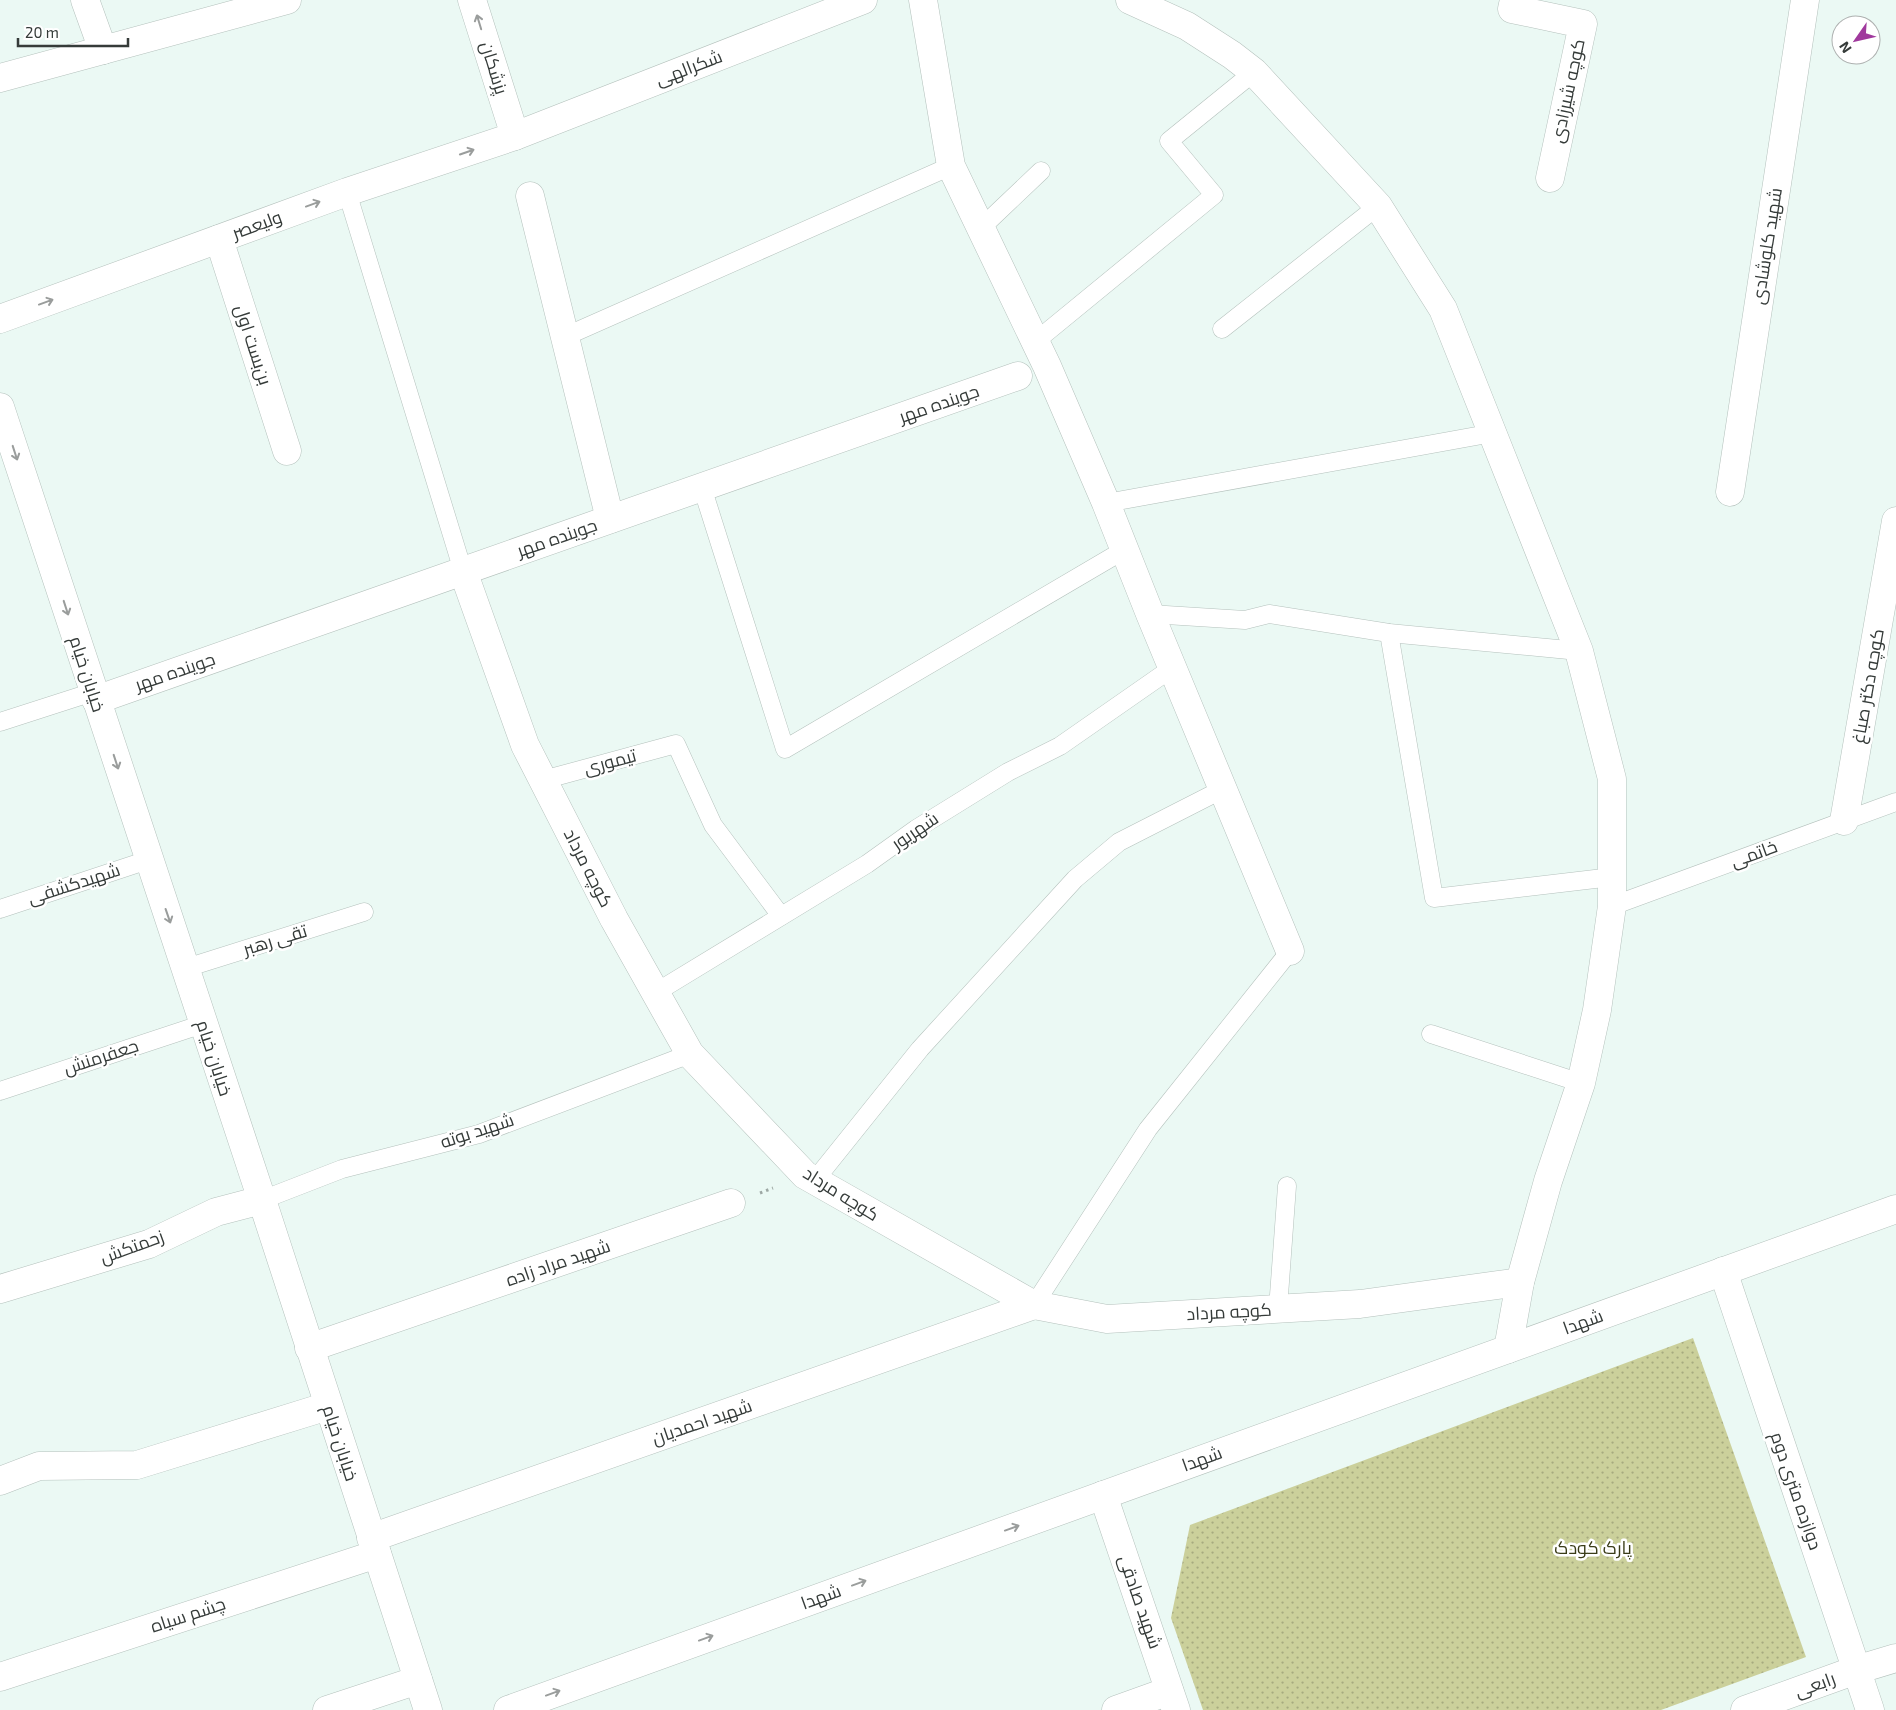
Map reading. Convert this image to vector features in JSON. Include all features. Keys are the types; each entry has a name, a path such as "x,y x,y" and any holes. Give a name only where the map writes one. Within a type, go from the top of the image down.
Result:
{"street":[{"path":"85,0 103,50"},
{"path":"0,78 287,0"},
{"name":"پزشکان","path":"472,0 515,136"},
{"name":"شکرالهی","path":"515,136 863,0"},
{"path":"923,0 951,166 1036,341 1106,503 1172,668 1290,951"},
{"path":"1130,0 1187,26 1232,55 1254,72 1378,206 1443,309 1494,433 1579,651 1612,779 1612,906 1597,1010 1581,1083 1548,1181 1520,1282 1508,1349"},
{"name":"کوچه شیرزادی","path":"1514,0 1512,9 1583,24 1550,178"},
{"name":"شهید کلوشادی","path":"1730,492 1805,0"},
{"name":"ولیعصر","path":"0,319 347,192 515,136"},
{"path":"530,196 610,519"},
{"name":"بن‌بست اول","path":"219,239 287,451"},
{"name":"جوینده مهر","path":"95,696 463,571 1018,376"},
{"name":"خیابان خیام","path":"0,407 148,860 186,968 202,1024 262,1200 428,1710"},
{"name":"کوچه دکتر صباغ","path":"1844,821 1896,521"},
{"name":"کوچه مرداد","path":"463,571 525,745 614,919 655,993 690,1054 810,1178 1034,1305 1107,1319 1360,1304 1520,1282"},
{"name":"زحمتکش","path":"0,1289 148,1244 216,1212 262,1200"},
{"name":"شهید مراد زاده","path":"309,1348 731,1204"},
{"name":"شهدا","path":"508,1710 1896,1209"},
{"name":"دوازده متری دوم","path":"1723,1271 1870,1710"},
{"name":"شهید احمدیان","path":"374,1546 1034,1305"},
{"path":"0,1480 39,1466 137,1465 328,1406"},
{"name":"شهید صادقی","path":"1103,1495 1173,1700"},
{"name":"چشم سیاه","path":"0,1677 374,1546"},
{"name":"رابعی","path":"1746,1710 1856,1670 1896,1658"},
{"path":"327,1710 418,1680"},
{"path":"1116,1710 1173,1700"}],"lane":[{"path":"1036,341 1214,195 1169,141 1254,72"},
{"path":"564,337 951,166"},
{"path":"981,228 1041,170"},
{"path":"347,192 463,571"},
{"path":"1222,329 1378,206"},
{"path":"1106,503 1494,433"},
{"path":"702,487 785,749 1124,550"},
{"path":"1150,614 1245,620 1269,614 1389,632 1579,651"},
{"path":"1389,632 1434,898 1612,878"},
{"name":"شهریور","path":"655,993 867,864 916,829 1008,772 1060,746 1172,668"},
{"path":"0,722 95,696"},
{"name":"تیموری","path":"543,780 676,744 713,826 781,916"},
{"path":"810,1178 920,1049 1075,880 1119,842 1223,790"},
{"name":"خاتمی","path":"1612,906 1896,802"},
{"name":"شهیدکشفی","path":"0,909 148,860"},
{"name":"تقی رهبر","path":"186,968 364,912"},
{"path":"1034,1305 1148,1129 1290,951"},
{"name":"جعفرمنش","path":"0,1091 202,1024"},
{"path":"1431,1034 1581,1083"},
{"name":"شهید بوته","path":"262,1200 342,1169 479,1134 690,1054"},
{"path":"1278,1309 1287,1186"}],"path":[{"path":"731,1204 810,1178"}],"green space":[{"name":"پارک کودک","path":"1693,1338 1806,1657 1661,1710 1203,1710 1171,1618 1190,1525"}]}
